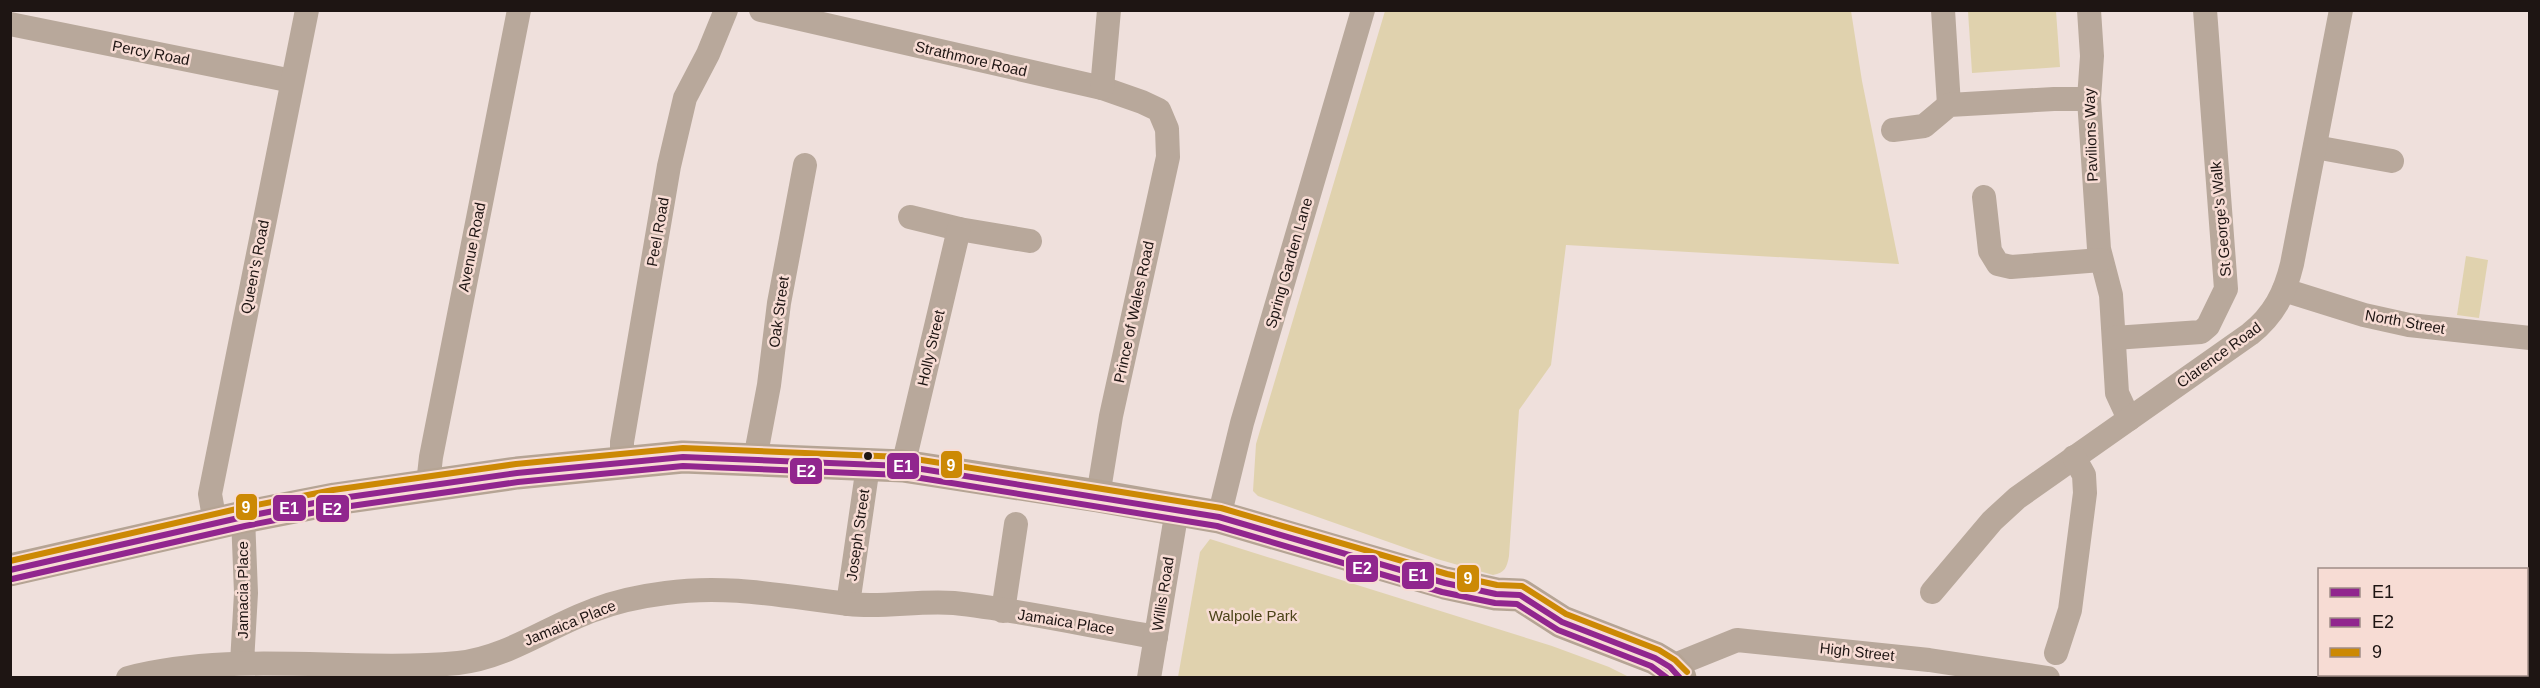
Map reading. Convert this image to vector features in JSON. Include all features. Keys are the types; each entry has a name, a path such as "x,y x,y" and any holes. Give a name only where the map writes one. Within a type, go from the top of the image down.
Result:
{"street":[{"name":"Queen's Road","path":"229,520 210,495 307,10"},
{"name":"Avenue Road","path":"428,484 433,446 519,10"},
{"name":"Peel Road","path":"622,462 622,442 669,166 685,98 708,54 726,10"},
{"name":"Strathmore Road","path":"761,10 1102,88 1159,110 1167,129"},
{"path":"1102,88 1109,10"},
{"name":"Spring Garden Lane","path":"1219,517 1242,423 1363,10"},
{"path":"1943,10 1949,105"},
{"name":"Pavilions Way","path":"2089,10 2092,56 2089,99 2092,171 2101,260 2110,289 2117,393 2129,418"},
{"name":"St George's Walk","path":"2114,343 2201,332 2208,326 2226,289 2205,10"},
{"name":"Clarence Road","path":"1934,579 2017,498 2256,329 2271,314 2284,290 2292,264 2341,10"},
{"name":"Percy Road","path":"10,24 292,81"},
{"path":"1893,130 1924,126 1949,105 2089,99"},
{"name":"Prince of Wales Road","path":"1098,496 1111,416 1168,157 1167,129"},
{"path":"2315,147 2392,161"},
{"name":"Oak Street","path":"755,459 779,303 805,165"},
{"path":"1984,197 1990,251 1998,264 2011,267 2101,260"},
{"path":"910,217 959,229 1030,241"},
{"name":"Holly Street","path":"903,466 959,229"},
{"name":"North Street","path":"2284,290 2364,315 2409,325 2529,338"},
{"path":"10,570 335,498 428,484 683,457 903,466 1219,517 1445,583 1496,594 1520,595 1562,622 1649,655 1675,672"},
{"path":"2056,653 2070,610 2085,493 2084,475 2074,457"},
{"name":"Joseph Street","path":"848,604 868,466"},
{"name":"Willis Road","path":"1149,678 1177,510"},
{"name":"Jamacia Place","path":"229,520 246,593 242,663"},
{"path":"1003,611 1016,524"},
{"name":"Jamaica Place","path":"128,678 162,669 242,663 364,667 473,661 504,651 595,609 634,598 686,590 755,590 848,604 880,606 941,602 1156,637"},
{"name":"High Street","path":"1675,672 1737,640 1929,660 2048,678"}],"green space":[{"path":"1385,11 1851,11 1862,81 1899,264 1566,245 1551,365 1519,410 1509,556 1503,571 1493,575 1437,559 1258,496 1253,491 1256,444"},
{"path":"1968,11 2056,11 2060,67 1972,73"},
{"path":"2466,256 2488,260 2479,318 2457,315"},
{"name":"Walpole Park","path":"1210,539 1552,646 1609,667 1629,677 1178,677 1200,552"}],"transit line":[{"name":"9","path":"10,561 241,508 333,490 516,464 683,448 903,457 1221,508 1447,574 1497,585 1522,586 1566,614 1659,650 1675,660 1687,672"},
{"name":"E1","path":"10,570 243,517 335,499 517,473 683,457 903,466 1219,517 1445,583 1496,594 1520,595 1562,622 1655,658 1670,667 1680,678"},
{"name":"E2","path":"12,579 245,526 337,508 518,482 683,466 902,475 1217,526 1442,592 1495,603 1517,604 1558,630 1651,666 1667,678"}]}
